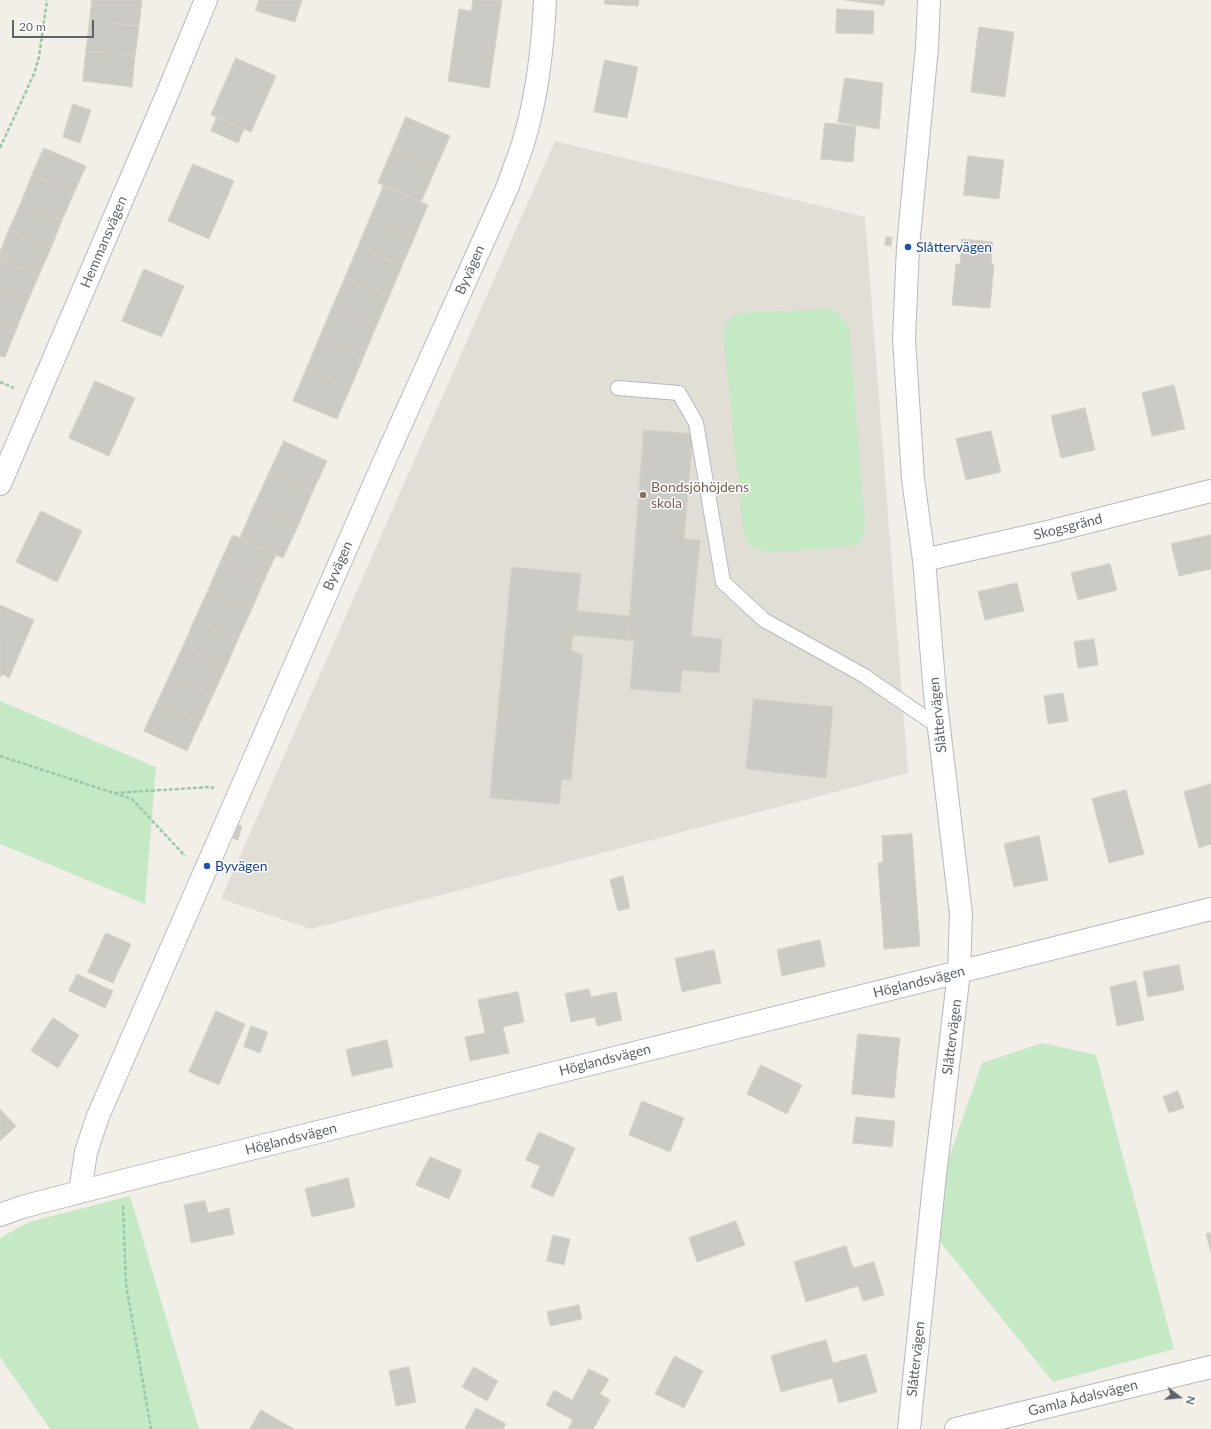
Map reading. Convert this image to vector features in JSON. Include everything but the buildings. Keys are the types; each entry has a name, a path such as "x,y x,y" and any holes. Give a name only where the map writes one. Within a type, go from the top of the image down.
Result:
{"street":[{"name":"Hemmansvägen","path":"0,484 206,0"},
{"name":"Byvägen","path":"80,1192 86,1152 98,1116 379,471 508,186 524,139 535,89 545,0"},
{"name":"Slåttervägen","path":"909,1429 934,1184 959,972 961,914 939,727 924,560 912,479 904,338 908,247 927,47 929,0"},
{"name":"Skogsgränd","path":"924,560 1052,531 1211,491"},
{"name":"Höglandsvägen","path":"0,1215 22,1207 122,1181 1211,909"},
{"name":"Gamla Ådalsvägen","path":"956,1429 1211,1367"}],"lane":[{"path":"618,388 679,392 696,423 723,582 764,620 863,675 939,727"}],"path":[{"path":"0,148 34,74 39,57 47,0"},
{"path":"0,382 9,386"},
{"path":"0,756 132,799 188,859 207,866"},
{"path":"112,793 210,787 237,796"},
{"path":"122,1181 126,1284 151,1429"}],"shaded area":[{"name":"Bondsjöhöjdens skola","path":"555,141 865,217 908,773 311,929 221,899"}],"green space":[{"path":"828,309 838,313 849,327 865,524 864,535 857,545 768,553 749,545 743,531 723,332 727,321 738,313"},
{"path":"0,701 156,767 145,904 0,844"},
{"path":"1042,1043 1096,1055 1174,1349 1053,1382 933,1233 945,1169 982,1063"},
{"path":"130,1196 199,1429 50,1429 0,1357 0,1238 29,1222"}],"place":[{"name":"Slåttervägen","path":"908,247"},
{"name":"Bondsjöhöjdens skola","path":"643,495"},
{"name":"Byvägen","path":"207,866"}]}
